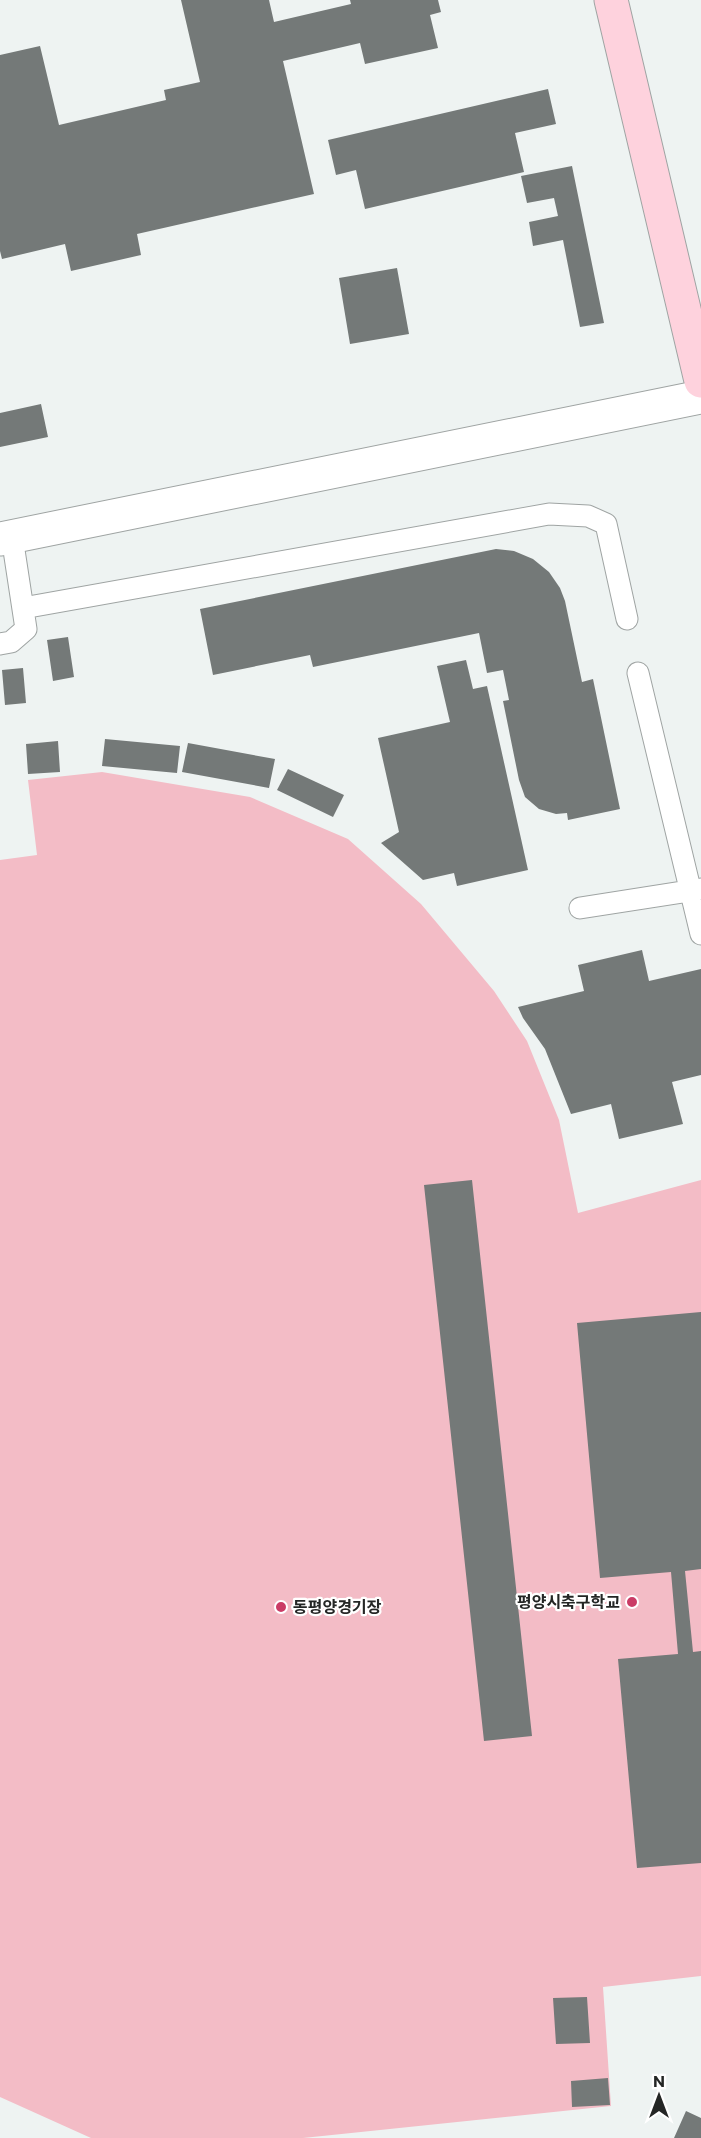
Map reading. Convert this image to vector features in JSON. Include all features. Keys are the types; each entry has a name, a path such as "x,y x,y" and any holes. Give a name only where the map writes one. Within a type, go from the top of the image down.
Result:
{"street":[{"path":"611,0 701,381"},
{"path":"6,538 701,397"}],"lane":[{"path":"23,608 549,514 588,516 606,524 627,619"},
{"path":"0,644 11,642 26,629 6,538"},
{"path":"638,673 696,890 701,934"},
{"path":"580,908 696,890"}],"shaded area":[{"name":"동평양경기장","path":"102,772 250,797 348,839 421,904 494,991 527,1041 559,1120 578,1213 701,1180 701,1976 603,1987 611,2106 303,2138 91,2138 0,2097 0,860 37,855 28,780"}],"building":[{"path":"181,0 269,0 274,22 351,4 350,0 438,0 441,12 430,15 438,48 365,64 360,43 283,61 314,194 137,234 141,255 71,271 65,244 2,259 0,251 0,55 40,46 59,125 166,100 164,90 200,82"},
{"path":"548,89 556,124 515,133 524,172 365,209 356,170 336,175 328,140"},
{"path":"572,166 604,323 580,327 563,240 533,246 529,222 558,216 554,198 527,203 521,176"},
{"path":"397,268 409,334 350,344 339,278"},
{"path":"41,404 48,437 0,447 0,413"},
{"path":"496,549 514,551 533,559 549,572 560,588 565,601 582,682 593,679 620,809 568,820 567,813 556,814 539,809 525,797 519,780 503,701 509,700 503,670 487,673 479,633 313,667 310,655 213,675 200,609"},
{"path":"68,637 74,677 53,681 47,640"},
{"path":"466,660 473,689 487,686 528,870 457,886 454,873 423,880 381,843 399,832 378,738 450,722 437,666"},
{"path":"23,668 26,703 5,705 2,670"},
{"path":"105,739 180,746 177,773 102,766"},
{"path":"58,741 60,772 28,774 26,744"},
{"path":"188,743 275,759 269,788 182,772"},
{"path":"288,769 344,795 333,817 277,790"},
{"path":"642,950 649,981 701,969 701,1075 672,1082 683,1124 619,1139 611,1104 571,1114 545,1049 518,1007 584,991 578,965"},
{"path":"472,1180 532,1736 484,1741 424,1185"},
{"path":"701,1312 701,1569 685,1571 693,1652 701,1651 701,1863 637,1868 618,1659 678,1654 671,1572 600,1578 577,1323"},
{"path":"587,1997 590,2043 556,2044 553,1998"},
{"path":"608,2078 610,2105 572,2107 571,2081"},
{"path":"686,2111 701,2118 701,2138 674,2138"}],"place":[{"name":"평양시축구학교","path":"632,1602"},
{"name":"동평양경기장","path":"281,1607"}]}
